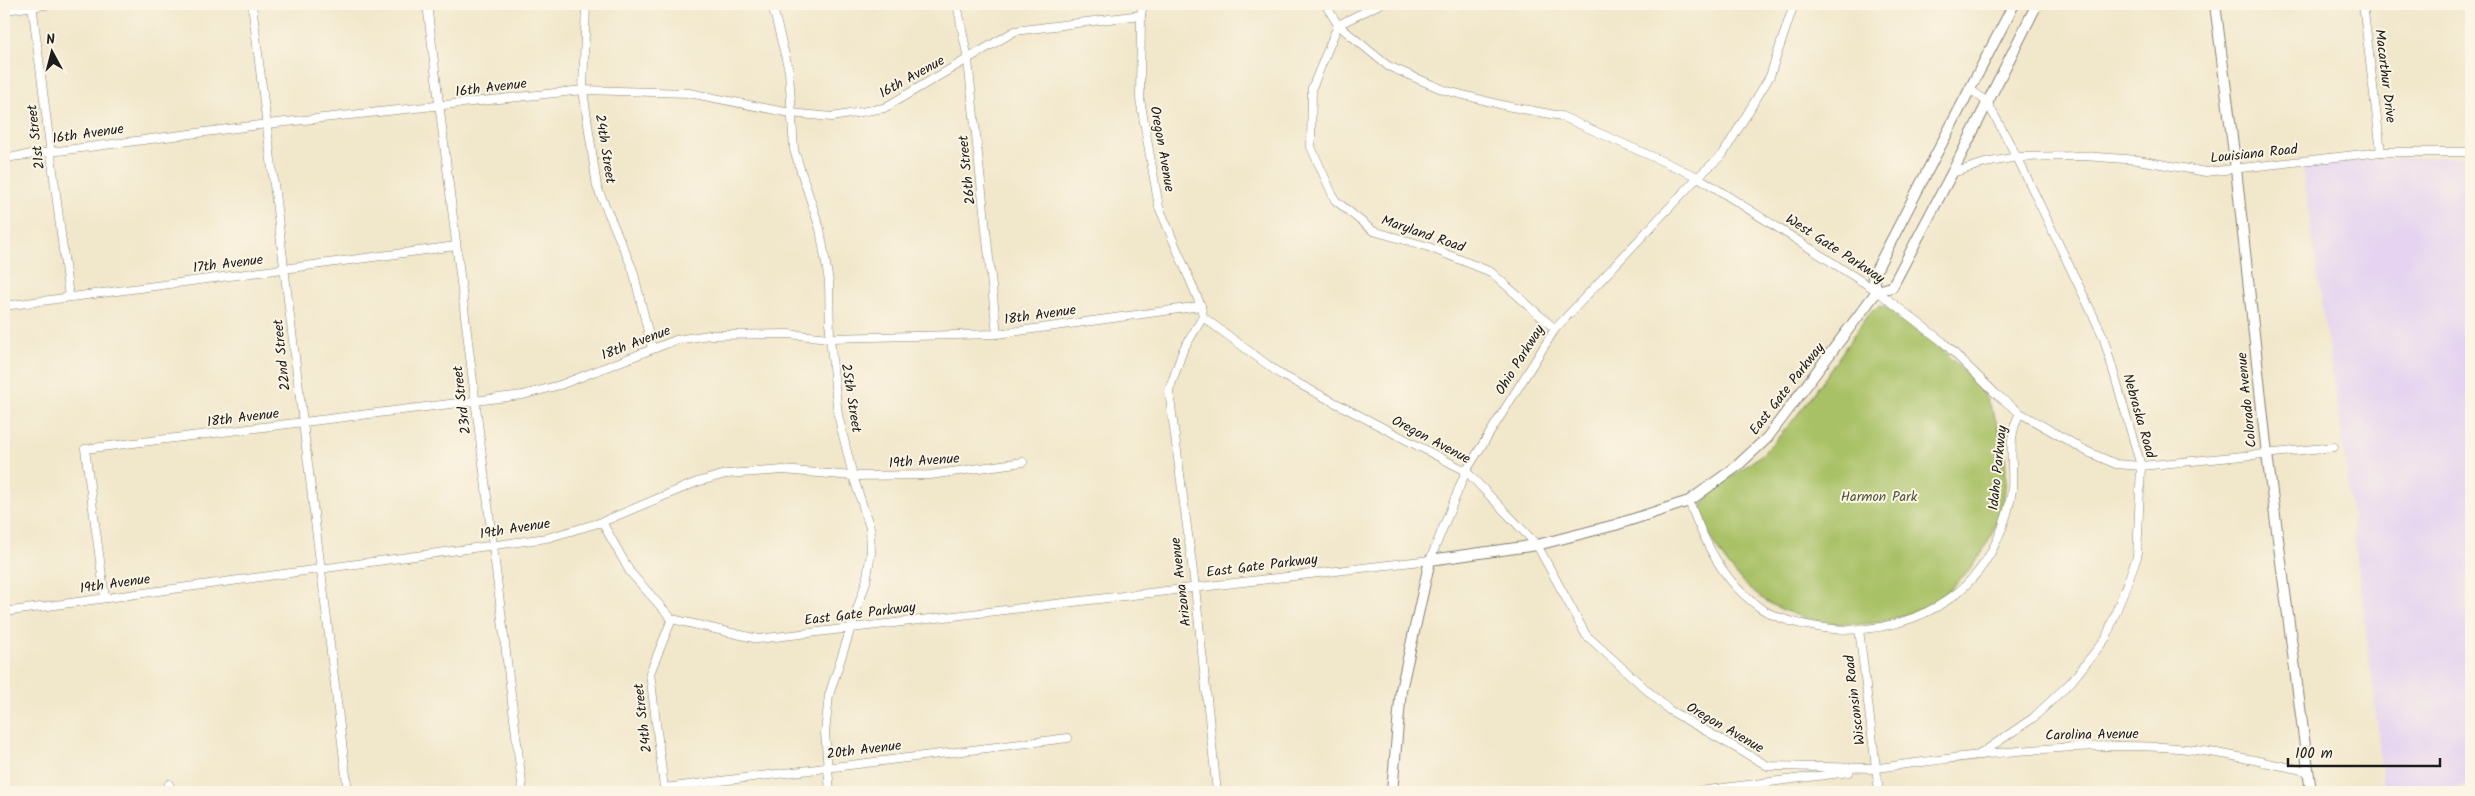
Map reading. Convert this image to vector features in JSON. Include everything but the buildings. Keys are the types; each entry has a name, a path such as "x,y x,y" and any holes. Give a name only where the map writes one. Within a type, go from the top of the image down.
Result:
{"street":[{"path":"4,10 32,5 53,4"},
{"name":"22nd Street","path":"252,4 348,792"},
{"name":"23rd Street","path":"426,4 523,792"},
{"name":"24th Street","path":"586,4 583,90 597,187 633,270 652,348"},
{"name":"25th Street","path":"772,4 789,71 790,113 794,150 820,228 830,282 830,338 838,415 853,476 870,528 871,554 866,582 829,695 824,734 830,792"},
{"name":"26th Street","path":"957,4 968,60 997,334"},
{"name":"Oregon Avenue","path":"1144,4 1141,15 1140,99 1159,208 1201,306 1203,317 1280,374 1466,471 1537,545 1586,635 1669,710 1768,766 1875,768"},
{"name":"West Gate Parkway","path":"1325,4 1338,25 1388,66 1444,90 1506,106 1560,116 1698,177 1877,291 1943,342 2001,398 2020,413 2088,452 2116,464 2141,466 2334,447"},
{"path":"1338,25 1380,4"},
{"name":"Ohio Parkway","path":"1392,792 1401,690 1430,560 1466,471 1555,329 1698,177 1723,154 1770,76 1794,4"},
{"path":"1877,291 1873,276 2014,4"},
{"name":"East Gate Parkway","path":"672,619 758,639 852,629 1430,560 1537,545 1615,526 1689,501 1736,467 1767,438 1877,291 1892,287 2037,4"},
{"name":"Colorado Avenue","path":"2215,4 2236,169 2267,454 2310,792"},
{"name":"Macarthur Drive","path":"2363,4 2381,152"},
{"name":"21st Street","path":"32,5 69,297"},
{"name":"16th Avenue","path":"4,158 267,124 583,90 689,93 790,113 832,117 884,108 1015,31 1141,15"},
{"name":"Maryland Road","path":"1338,25 1312,88 1311,147 1335,200 1373,231 1426,246 1491,272 1555,329"},
{"name":"Nebraska Road","path":"1970,89 1987,102 2017,157 2103,336 2141,466 2137,557 2106,638 2070,682 2034,718 1980,754"},
{"name":"Louisiana Road","path":"1952,173 1985,163 2017,157 2084,156 2129,160 2206,172 2381,152 2471,152"},
{"name":"17th Avenue","path":"4,306 456,246"},
{"name":"18th Avenue","path":"105,598 85,449 523,395 560,385 676,340 709,335 788,334 830,338 997,334 1201,306"},
{"name":"Arizona Avenue","path":"1203,317 1183,350 1169,391 1195,587 1217,792"},
{"name":"Idaho Parkway","path":"1689,501 1702,534 1719,564 1738,588 1762,609 1775,616 1805,625 1841,630 1901,623 1925,614 1965,586 1984,563 2000,534 2008,511 2012,490 2012,434 2013,426 2020,413"},
{"name":"19th Avenue","path":"4,612 547,538 602,522 697,482 726,474 783,470 853,476 930,475 1023,462"},
{"path":"602,522 630,572 672,619"},
{"name":"24th Street","path":"664,788 650,673 672,619"},
{"name":"Wisconsin Road","path":"1859,629 1875,768"},
{"name":"20th Avenue","path":"664,788 1068,738"},
{"name":"Carolina Avenue","path":"1692,792 1980,754 2070,746 2163,747 2237,757 2308,771"},
{"path":"1875,768 1879,792"}],"shaded area":[{"path":"2471,157 2471,784 2418,792 2383,792 2377,720 2345,461 2302,167 2368,159"}],"green space":[{"name":"Harmon Park","path":"1879,306 1898,314 1924,334 1973,380 1982,393 1999,429 2005,460 2005,490 1998,519 1985,547 1967,572 1945,593 1919,609 1890,620 1852,624 1815,620 1770,604 1743,582 1724,559 1708,533 1704,524 1702,507 1719,486 1762,454 1792,422 1869,313"}]}
